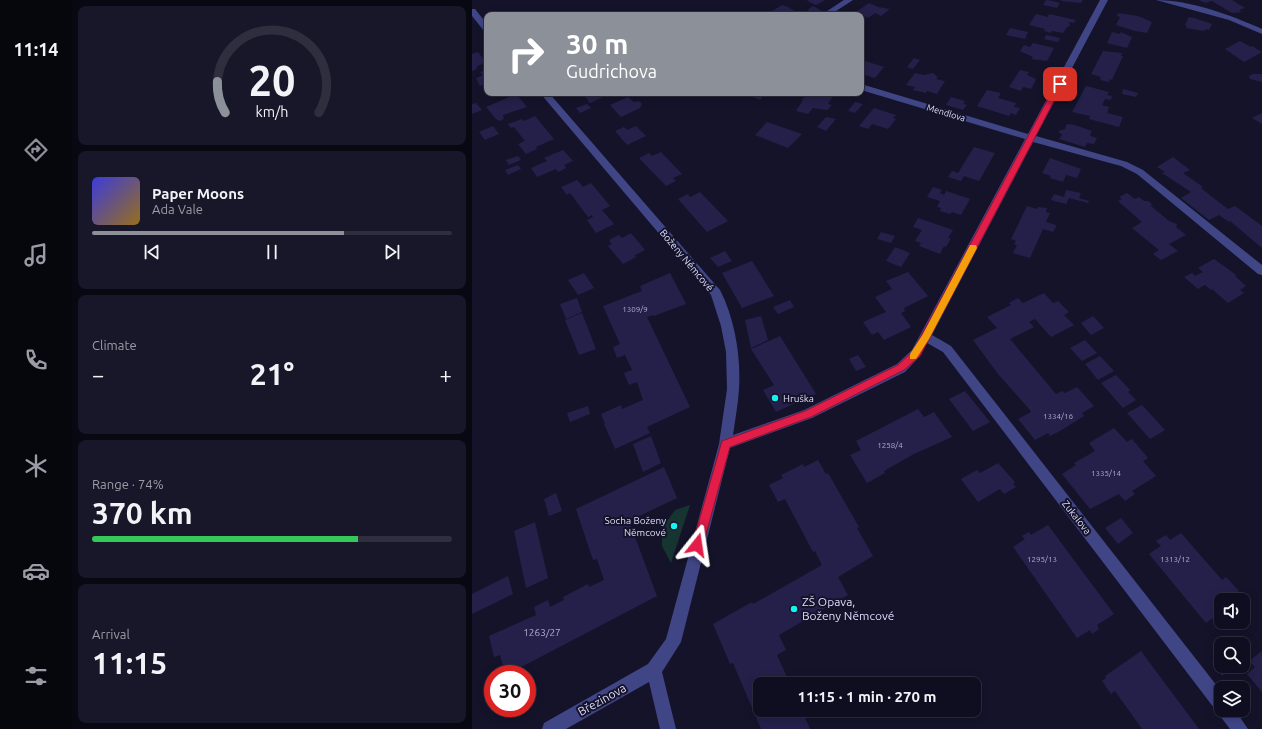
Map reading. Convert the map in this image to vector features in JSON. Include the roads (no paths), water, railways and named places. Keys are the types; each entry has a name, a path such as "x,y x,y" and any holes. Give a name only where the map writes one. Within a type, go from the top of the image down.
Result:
{"street":[{"path":"830,12 849,0"},
{"path":"725,444 808,414 901,368 916,353 926,337 1104,0"},
{"path":"1160,0 1232,18 1262,32"},
{"path":"472,11 484,25"},
{"name":"Mendlova","path":"864,88 1124,164 1140,172 1262,271"},
{"name":"Boženy Němcové","path":"547,96 716,294 727,326 732,352 733,389 725,444 673,642 654,670"},
{"name":"Zukalova","path":"926,337 947,349 1214,695"},
{"path":"654,670 668,729"},
{"name":"Březinova","path":"550,729 654,670"},
{"path":"1231,717 1240,729"}],"place":[{"name":"Hruška","path":"775,398"},
{"name":"Socha Boženy Němcové","path":"674,526"},
{"name":"ZŠ Opava, Boženy Němcové","path":"794,609"}]}
